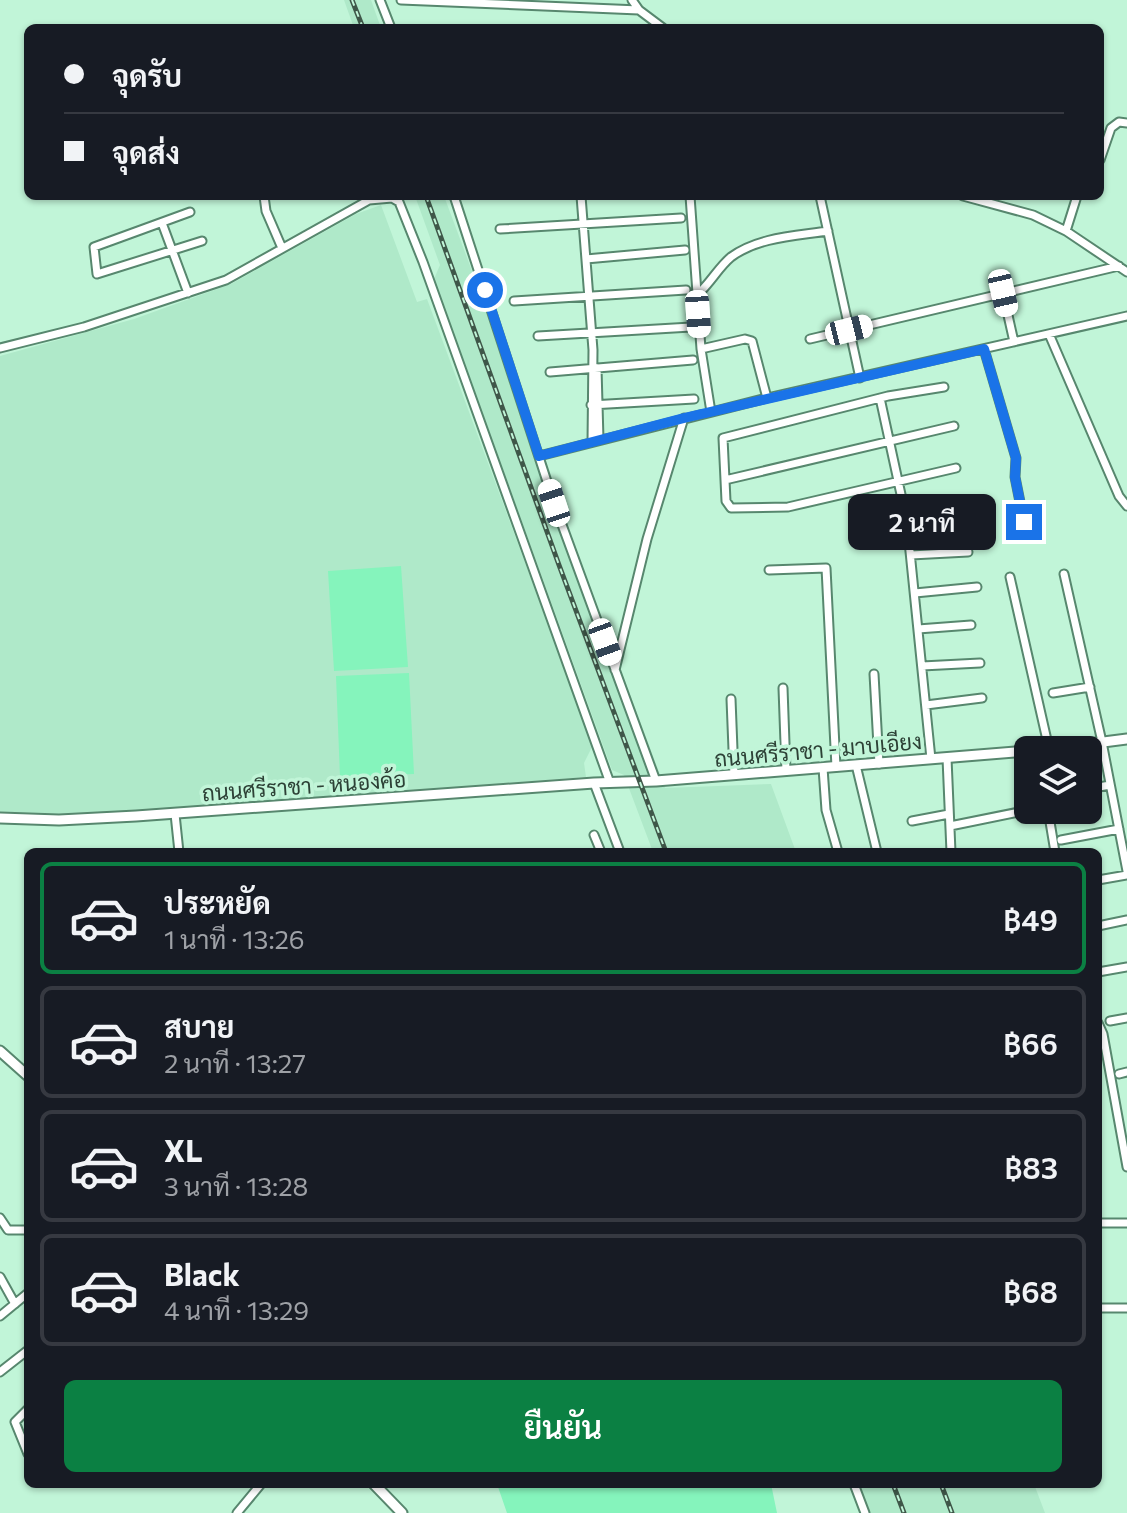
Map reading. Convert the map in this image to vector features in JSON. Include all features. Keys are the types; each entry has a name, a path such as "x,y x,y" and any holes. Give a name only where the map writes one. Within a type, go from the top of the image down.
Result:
{"main road":[{"path":"1102,742 1127,739"},
{"name":"ถนนศรีราชา - มาบเอียง","path":"610,783 1014,752"},
{"name":"ถนนศรีราชา - หนองค้อ","path":"0,818 59,820 175,814 610,783"},
{"path":"0,1051 24,1072"},
{"path":"378,1488 402,1513"}],"street":[{"path":"380,0 389,24"},
{"path":"401,0 639,10"},
{"path":"632,0 639,10 658,24"},
{"path":"1104,148 1111,128 1119,122 1127,123"},
{"path":"265,200 282,248"},
{"path":"0,348 84,327 226,280 369,200"},
{"path":"390,200 399,202 449,334 610,783"},
{"path":"455,200 539,456 656,781"},
{"path":"581,200 593,350 595,441"},
{"path":"690,200 701,349 711,412"},
{"path":"821,200 860,378"},
{"path":"978,200 1033,215 1066,231 1127,272"},
{"path":"1066,231 1076,200"},
{"path":"190,212 94,247 97,274 202,241"},
{"path":"500,229 681,218"},
{"path":"162,223 188,293"},
{"path":"697,291 702,290 728,259 742,250 768,241 828,231"},
{"path":"586,259 685,250"},
{"path":"810,339 1119,266"},
{"path":"514,301 686,290"},
{"path":"1003,293 1014,342"},
{"path":"539,456 767,398 1127,316"},
{"path":"538,336 691,327"},
{"path":"1049,334 1119,496 1127,506"},
{"path":"701,349 745,339 752,341 767,398"},
{"path":"984,349 1016,458 1015,477 1024,522"},
{"path":"550,372 693,360"},
{"path":"944,387 880,398 723,438 726,501 731,508 788,507 956,468"},
{"path":"880,398 907,522 931,759"},
{"path":"595,405 694,399"},
{"path":"615,670 647,539 684,418"},
{"path":"725,480 954,426"},
{"path":"907,522 962,516"},
{"path":"911,555 968,552"},
{"path":"769,570 826,568 836,767"},
{"path":"1064,574 1101,736"},
{"path":"1010,577 1042,736"},
{"path":"915,593 977,587"},
{"path":"918,629 971,625"},
{"path":"922,666 980,663"},
{"path":"874,674 879,764"},
{"path":"1053,693 1090,687"},
{"path":"783,688 786,771"},
{"path":"926,705 982,698"},
{"path":"731,699 734,775"},
{"path":"1102,742 1127,873 1102,879"},
{"path":"947,758 951,848"},
{"path":"856,765 876,848"},
{"path":"823,768 826,810 837,848"},
{"path":"594,783 618,848"},
{"path":"1102,786 1110,785"},
{"path":"950,826 1014,813"},
{"path":"175,814 179,848"},
{"path":"912,821 949,814"},
{"path":"1050,824 1054,848"},
{"path":"1061,840 1119,829"},
{"path":"594,835 599,848"},
{"path":"1102,925 1127,920"},
{"path":"1102,971 1127,967"},
{"path":"1110,1021 1127,1018"},
{"path":"1102,1044 1127,1167"},
{"path":"0,1218 8,1230 24,1230"},
{"path":"1102,1223 1127,1223"},
{"path":"0,1277 15,1304"},
{"path":"0,1316 24,1296"},
{"path":"1102,1308 1127,1308"},
{"path":"0,1372 24,1353"},
{"path":"24,1412 16,1419 24,1444"},
{"path":"237,1513 258,1488"},
{"path":"856,1488 865,1513"}],"shaded area":[{"path":"344,0 371,0 380,24 353,24"},
{"path":"416,200 445,200 665,788 771,784 795,848 651,848 624,775 612,770 434,279 440,265"},
{"path":"381,205 417,302 427,299 593,745 584,763 586,777 123,813 65,816 0,814 0,356 134,319 231,284 356,214"},
{"path":"860,1488 1036,1488 1045,1513 869,1513"}],"green space":[{"path":"401,566 408,667 334,671 328,571"},
{"path":"409,673 414,774 340,777 336,676"},
{"path":"498,1488 772,1488 777,1513 507,1513"}],"railway":[{"path":"352,0 361,24"},
{"path":"427,200 665,848"},
{"path":"895,1488 904,1513"},
{"path":"943,1488 952,1513"}],"route":[{"path":"485,290 539,456 684,418 984,349 1016,458 1015,477 1024,522"}]}
